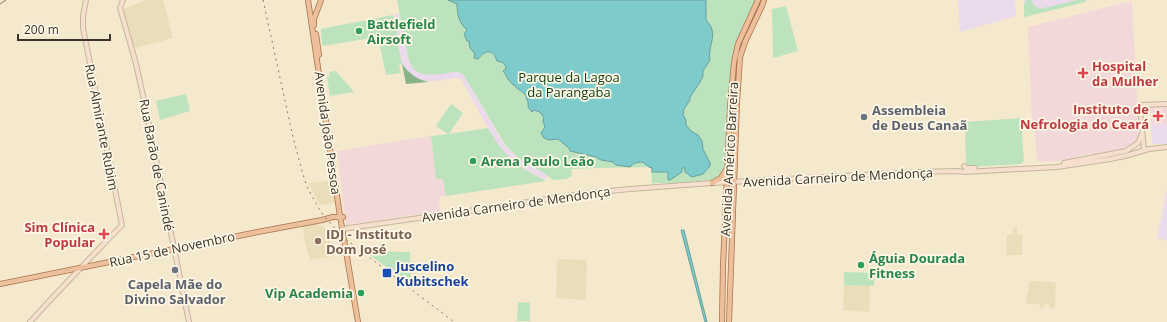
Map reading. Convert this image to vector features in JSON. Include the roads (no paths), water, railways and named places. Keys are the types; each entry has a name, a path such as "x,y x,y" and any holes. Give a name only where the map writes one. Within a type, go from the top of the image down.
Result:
{"main road":[{"name":"Rua Almirante Rubim","path":"80,268 122,225 83,28 83,16 86,0"},
{"name":"Rua Barão de Canindé","path":"123,0 120,8 135,60 188,322"},
{"path":"310,0 313,11 317,11 321,0"},
{"name":"Avenida João Pessoa","path":"310,0 314,47 347,261 349,265 358,322"},
{"name":"Avenida Américo Barreira","path":"722,322 730,108 734,62 738,44 758,0"},
{"name":"Avenida Américo Barreira","path":"729,322 740,57 745,42 764,0"},
{"name":"Avenida João Pessoa","path":"317,11 314,24 341,216"},
{"path":"1144,150 1140,105 1167,104"},
{"path":"964,166 969,169 1065,163 1126,151 1138,143 1142,134"},
{"name":"Avenida Carneiro de Mendonça","path":"343,228 482,210 593,193 712,183 922,172 965,172 1057,167 1110,159 1144,150 1167,147"},
{"path":"712,183 721,178 728,167"},
{"name":"Rua 15 de Novembro","path":"0,284 174,248 341,216"},
{"path":"30,322 80,268"}],"water":[{"name":"Parque da Lagoa da Parangaba","path":"448,0 706,0 706,20 710,25 713,35 710,49 710,60 703,71 703,76 700,82 684,109 683,115 686,120 686,125 691,131 698,135 702,141 703,149 710,166 703,174 692,177 685,172 685,168 682,168 682,172 668,180 668,172 652,172 652,168 648,167 645,163 636,163 630,167 616,165 613,162 570,151 569,148 558,139 549,140 544,138 541,133 545,127 543,121 544,118 540,112 534,110 532,112 528,107 526,95 512,84 503,71 506,69 504,64 497,61 491,52 484,53 478,59 474,58 475,54 470,48 469,41 467,41 464,34 467,30 459,18 457,4"},
{"path":"681,230 684,230 707,322 705,322"}],"tram line":[{"path":"0,4 6,0"}],"railway":[{"path":"263,0 293,137 302,171 307,187 321,212 344,238 454,322"}],"place":[{"name":"Battlefield Airsoft","path":"359,31"},
{"name":"Hospital da Mulher","path":"1083,73"},
{"name":"Instituto de Nefrologia do Ceará","path":"1158,116"},
{"name":"Assembleia de Deus Canaã","path":"864,117"},
{"name":"Arena Paulo Leão","path":"473,161"},
{"name":"Sim Clínica Popular","path":"104,234"},
{"name":"IDJ - Instituto Dom José","path":"318,241"},
{"name":"Águia Dourada Fitness","path":"861,265"},
{"name":"Capela Mãe do Divino Salvador","path":"175,270"},
{"name":"Juscelino Kubitschek","path":"387,273"},
{"name":"Vip Academia","path":"361,293"}]}
